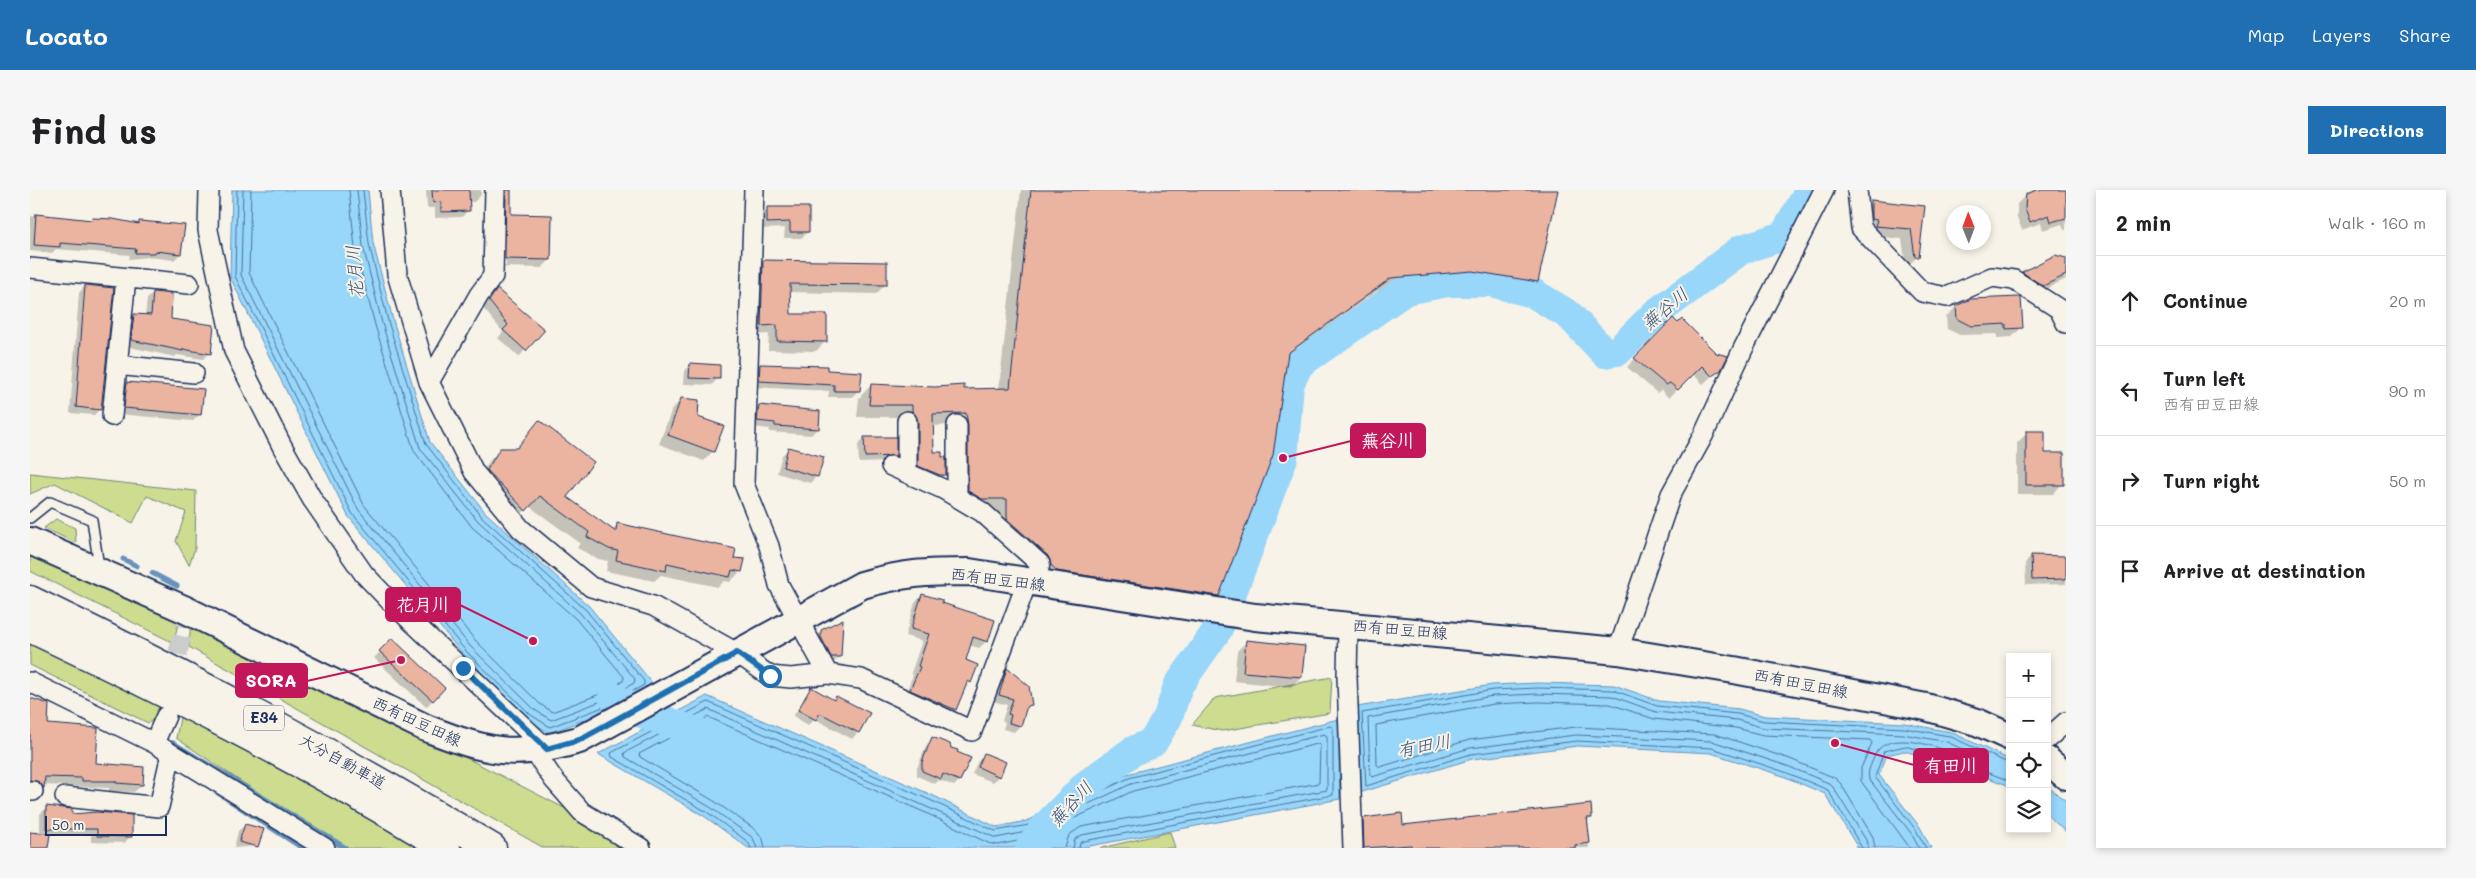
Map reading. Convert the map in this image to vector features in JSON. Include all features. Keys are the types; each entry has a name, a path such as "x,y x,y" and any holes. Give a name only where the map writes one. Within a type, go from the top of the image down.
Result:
{"highway":[{"name":"大分自動車道","path":"30,600 151,658 254,712 401,793 492,848"},
{"name":"大分自動車道","path":"30,628 143,681 243,733 389,813 446,848"}],"main road":[{"name":"西有田豆田線","path":"30,541 99,571 185,617 426,728 466,744 499,751 540,750 579,740 798,618 862,585 898,575 928,572 969,572 1181,607 1255,617 1348,624 1618,651 1744,672 1926,707 1978,722 2006,735"},
{"path":"2051,763 2066,776"}],"street":[{"path":"208,190 208,230 234,351 282,446 312,499 364,574 540,750 554,780 582,812 641,848"},
{"path":"390,190 397,274 429,382 474,472 521,529 591,587 653,606 729,657 770,676 791,678 828,674 861,679 972,731 1040,564 982,512 957,497 899,470 907,421"},
{"path":"429,382 479,295 493,276 495,190"},
{"path":"754,190 744,484 769,546 779,585 828,674"},
{"path":"1618,651 1671,494 1703,436 1743,349 1824,190"},
{"path":"1858,190 1861,228 1922,292 1947,297 1992,277 2014,280 2059,309 2066,323"},
{"path":"30,268 189,284"},
{"path":"112,416 126,278"},
{"path":"117,365 194,373"},
{"path":"957,424 957,497"},
{"path":"1348,624 1347,677 1353,848"},
{"path":"30,682 154,743 170,759 300,840 325,848"},
{"path":"154,743 166,716"},
{"path":"2051,735 2066,722"},
{"path":"65,797 159,807 170,759"}],"lane":[{"path":"30,518 50,502 92,520 99,571"}],"green space":[{"path":"30,473 196,491 195,548 189,565 176,541 186,512 147,496 133,523 55,483 30,494"},
{"path":"56,519 75,528 76,543 44,528"},
{"path":"30,546 180,613 174,643 30,571"},
{"path":"191,617 574,813 631,848 544,848 189,647"},
{"path":"30,638 163,695 162,714 148,723 30,665"},
{"path":"1332,677 1330,713 1222,731 1192,725 1215,698"},
{"path":"183,703 439,848 340,848 176,738"},
{"path":"1170,832 1175,848 1101,848"}],"water":[{"path":"232,190 368,190 373,243 393,320 430,442 486,513 589,606 654,685 608,711 549,733 528,719 462,653 348,516 230,277"},
{"path":"1538,683 1614,685 1659,701 1739,709 1765,716 1904,723 1951,732 2006,758 2006,785 1948,763 1904,751 1887,755 1879,775 1920,827 1931,848 1858,848 1825,794 1783,776 1711,753 1578,746 1472,759 1359,793 1357,707 1492,685"},
{"path":"707,696 934,796 996,827 1027,821 1127,774 1338,719 1340,799 1079,848 748,848 704,816 598,754"},
{"path":"2051,789 2066,801 2066,832 2051,819"}],"building":[{"path":"432,190 469,190 470,211 441,212 441,202 433,203"},
{"path":"506,190 511,190 511,214 552,215 551,260 505,259"},
{"path":"1031,190 1558,190 1538,282 1472,271 1391,278 1288,353 1273,455 1219,596 1057,571 1051,565 1048,556 1007,519 1007,499 982,499 968,491 968,425 966,413 933,414 934,452 942,452 942,457 946,457 946,475 940,475 918,466 918,421 912,411 912,405 869,405 871,384 935,387 964,385 964,389 1010,388"},
{"path":"2037,190 2066,190 2066,218 2051,222 2049,215 2030,222 2025,208 2026,194"},
{"path":"1871,200 1925,206 1919,257 1915,257 1911,229 1875,226 1877,220 1871,219"},
{"path":"767,207 809,207 809,232 790,232 790,222 767,223"},
{"path":"36,214 92,220 93,218 113,219 139,224 139,221 185,225 181,254 156,251 155,253 135,253 136,249 60,243 60,247 34,245"},
{"path":"2055,255 2066,258 2066,275 2043,286 2022,272"},
{"path":"763,260 887,262 887,285 790,284 791,314 827,314 827,342 777,341 777,325 761,326"},
{"path":"85,285 114,288 101,410 76,407"},
{"path":"497,289 545,330 526,351 503,330 508,325 489,301"},
{"path":"153,292 172,294 171,319 214,325 211,354 183,349 183,351 131,340 134,314 151,315"},
{"path":"2021,298 2023,328 2006,329 2006,324 1971,326 1957,319 1956,306 1971,299"},
{"path":"1673,318 1678,323 1682,319 1716,353 1728,356 1721,370 1712,376 1702,366 1678,390 1670,383 1666,385 1634,358"},
{"path":"690,363 720,365 720,379 689,378"},
{"path":"760,364 827,366 827,370 862,372 860,391 834,391 834,385 759,381"},
{"path":"127,382 204,389 201,415 124,408"},
{"path":"681,398 699,400 698,417 724,426 714,452 668,435"},
{"path":"759,405 820,411 819,429 775,426 775,423 757,421"},
{"path":"539,420 594,462 567,497 616,532 617,523 736,549 734,558 745,559 742,572 732,570 730,577 667,563 666,571 616,560 618,551 609,549 587,537 589,532 540,496 526,511 487,470 500,448 517,448"},
{"path":"2026,431 2045,431 2045,453 2064,453 2064,485 2026,485"},
{"path":"864,437 896,437 896,456 865,457"},
{"path":"788,447 824,457 818,477 783,467"},
{"path":"2031,555 2066,556 2066,579 2032,580"},
{"path":"922,594 942,600 942,603 995,620 988,642 973,637 966,660 978,665 971,683 968,681 956,710 910,690 920,667 918,666 929,634 911,629"},
{"path":"843,619 841,657 831,657 821,637 821,630"},
{"path":"392,638 445,688 433,701 379,651"},
{"path":"1246,640 1305,646 1302,677 1243,672"},
{"path":"1007,668 1029,686 1032,705 1027,706 1021,726 1009,723 1011,715 1008,714 1013,699 999,695"},
{"path":"811,687 834,700 836,696 870,713 859,733 820,713 816,720 798,710"},
{"path":"30,698 49,704 48,724 98,728 96,763 144,767 143,785 116,783 116,781 82,781 82,778 45,777 44,788 39,782 30,780"},
{"path":"932,737 950,744 951,748 958,750 957,752 971,758 960,781 943,774 941,779 922,771 922,762"},
{"path":"984,753 1006,762 1000,777 978,767"},
{"path":"1591,804 1592,818 1587,818 1590,843 1575,845 1575,848 1412,848 1411,845 1364,848 1363,818 1402,813 1403,825"},
{"path":"46,806 72,809 72,814 97,812 132,815 132,837 97,836 97,829 46,829"},
{"path":"245,824 264,829 258,847 239,842"},
{"path":"30,832 50,834 48,848 30,848"}],"waterway":[{"name":"蕪谷川","path":"1030,848 1047,825 1086,785 1133,751 1153,742 1168,717 1178,686 1218,629 1283,458 1289,384 1299,364 1406,290 1448,282 1491,282 1533,293 1569,315 1605,353 1618,351 1655,314 1742,249 1784,236 1810,190"},
{"path":"123,559 137,566"},
{"path":"152,573 177,586"},
{"name":"花月川","path":"613,697 639,712 700,733"},
{"path":"173,743 346,848"},
{"path":"218,793 302,848"}],"tunnel":[{"path":"172,682 184,624"}],"place":[{"name":"蕪谷川","path":"1283,458"},
{"name":"花月川","path":"533,641"},
{"name":"SORA","path":"401,660"},
{"name":"有田川","path":"1835,743"}],"route":[{"path":"463,668 547,749 579,740 737,653 770,676"}]}
